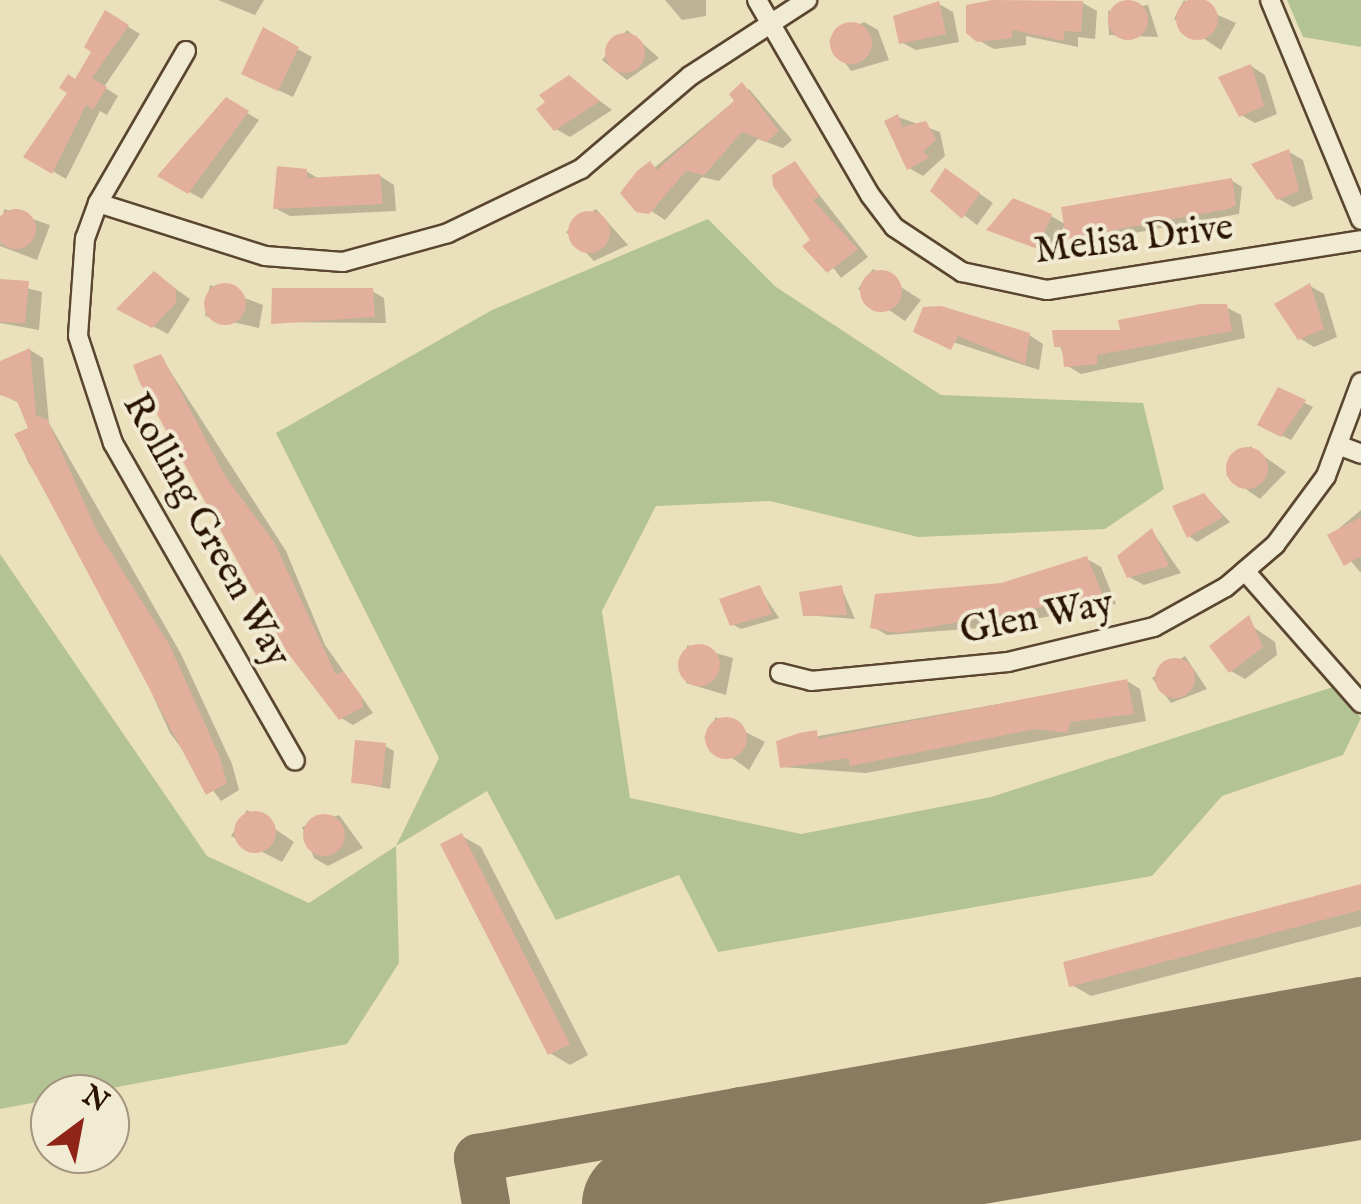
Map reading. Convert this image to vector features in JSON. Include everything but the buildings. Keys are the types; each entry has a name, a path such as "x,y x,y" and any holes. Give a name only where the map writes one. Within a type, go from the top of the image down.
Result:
{"street":[{"name":"Melisa Drive","path":"758,0 894,228 1003,287 1089,286 1361,240"},
{"path":"98,203 266,256 343,262 448,233 581,169 768,22 807,0"},
{"path":"1270,0 1361,220"},
{"name":"Rolling Green Way","path":"186,51 98,203 78,291 92,389 295,761"},
{"name":"Glen Way","path":"780,673 848,680 1093,648 1154,627 1245,571 1275,544 1338,445 1361,382"},
{"path":"1338,445 1361,454"},
{"path":"1245,571 1361,703"}],"green space":[{"path":"1287,0 1361,0 1361,47 1303,37"},
{"path":"708,219 776,287 941,395 1143,403 1164,489 1105,529 918,537 770,501 656,506 602,611 630,798 801,834 991,797 1333,687 1361,718 1343,755 1222,796 1152,876 718,952 679,875 556,920 487,791 396,846 439,758 276,433 492,310"},
{"path":"0,554 207,856 309,903 396,846 399,963 347,1044 130,1085 130,1074 30,1074 30,1103 0,1109"}],"taxiway":[{"path":"486,1204 478,1158 1361,1001"},
{"path":"740,1111 753,1183"}],"runway":[{"path":"639,1204 1361,1081"}]}
